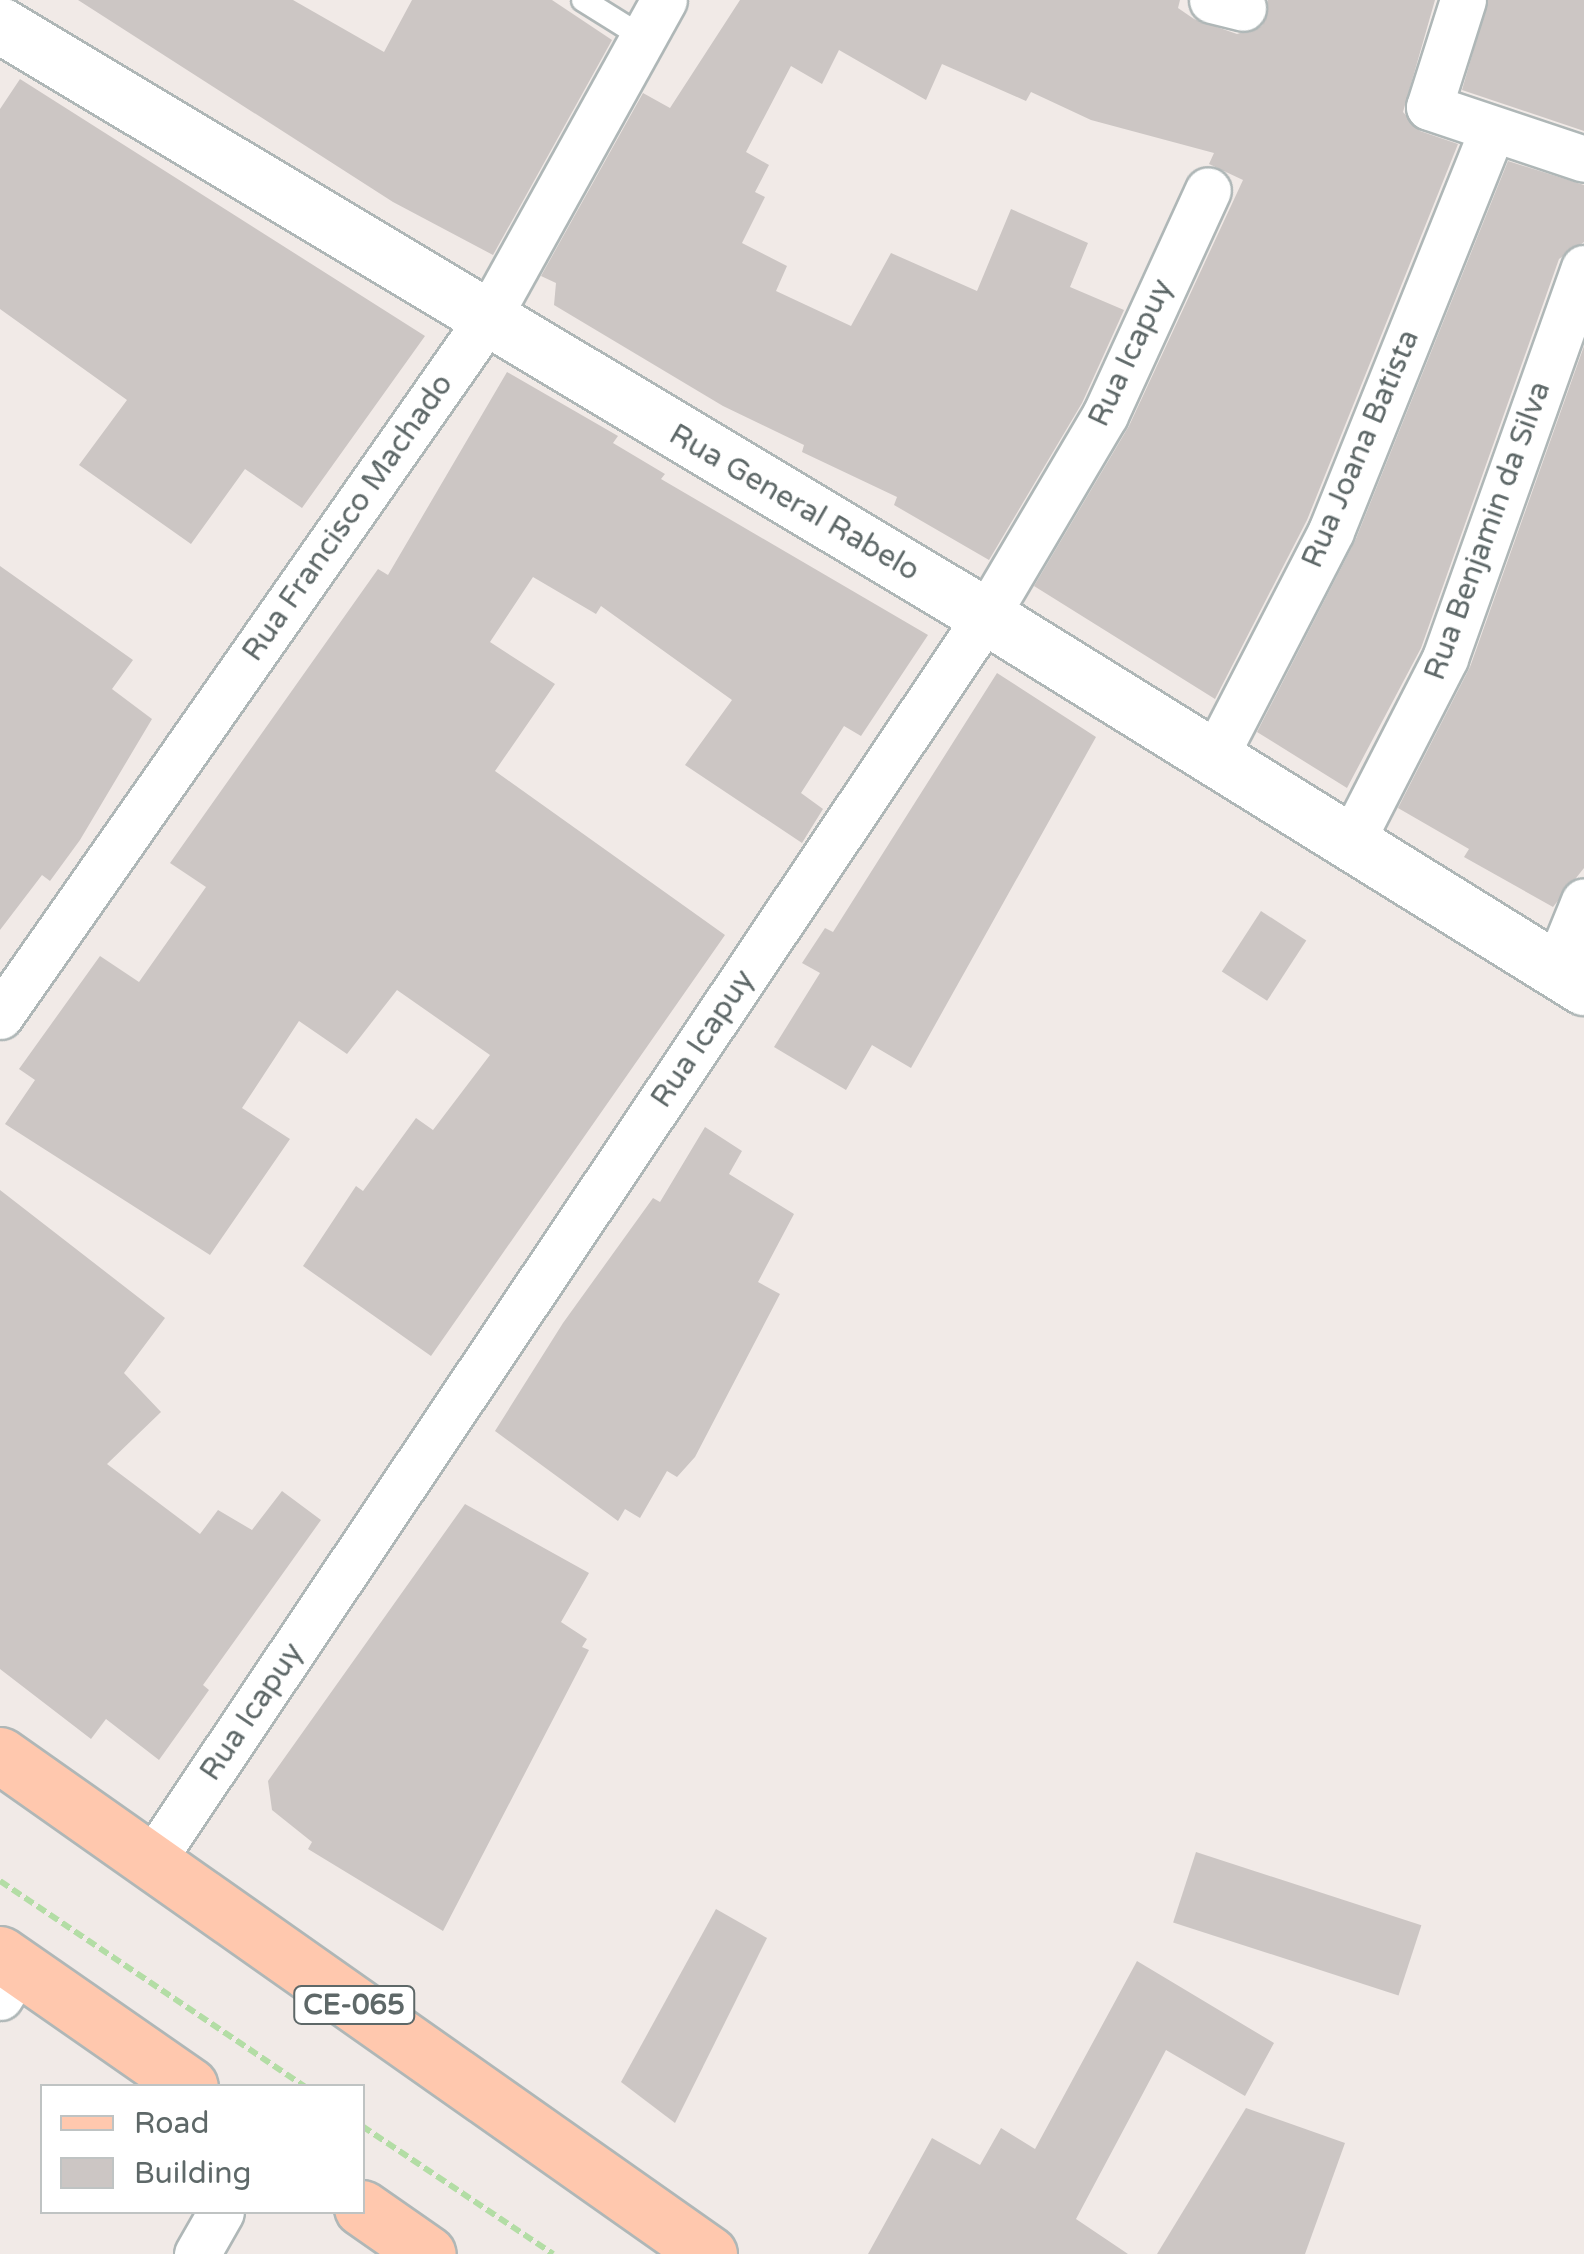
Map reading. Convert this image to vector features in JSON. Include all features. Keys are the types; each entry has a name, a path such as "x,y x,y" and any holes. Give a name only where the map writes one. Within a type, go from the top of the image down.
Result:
{"main road":[{"name":"CE-065","path":"0,1755 709,2254"},
{"path":"6,1973 187,2084"},
{"path":"620,2191 636,2254"},
{"path":"365,2210 428,2254"}],"street":[{"path":"0,26 14,0"},
{"path":"1463,0 1429,107 1491,132 1584,159"},
{"name":"Rua Francisco Machado","path":"0,1016 486,321 654,19"},
{"name":"Rua General Rabelo","path":"0,26 486,321 986,616 1570,978"},
{"name":"Rua Joana Batista","path":"1214,758 1331,531 1491,132"},
{"name":"Rua Icapuy","path":"151,1862 986,616 1105,415 1208,190"},
{"name":"Rua Benjamin da Silva","path":"1351,842 1445,658 1584,268"},
{"path":"1570,978 1584,902"},
{"path":"196,2254 220,2214"}],"lane":[{"path":"583,0 654,19"}],"path":[{"path":"0,1881 301,2084"},
{"path":"365,2128 552,2254"}],"building":[{"path":"78,0 293,0 384,52 412,0 552,0 612,40 493,255 393,202"},
{"path":"740,0 1180,0 1178,8 1194,19 1237,34 1262,26 1268,0 1435,0 1403,112 1420,131 1458,144 1307,520 1215,699 1034,586 1129,426 1243,180 1209,164 1214,153 1091,120 1031,92 1026,101 942,64 926,100 839,50 822,84 791,66 746,152 769,165 755,192 765,197 742,243 787,266 776,291 851,326 891,253 977,291 1011,209 1088,243 1070,287 1124,310 1082,403 989,560 894,505 897,497 802,452 804,445 723,406 554,305 556,283 541,276 643,93 670,108"},
{"path":"1488,0 1584,0 1584,131 1462,90"},
{"path":"20,79 425,336 302,508 245,469 191,544 79,465 127,400 0,309 0,109"},
{"path":"1508,161 1584,185 1584,242 1559,259 1421,648 1347,788 1257,732 1355,541"},
{"path":"1584,346 1584,868 1553,907 1464,857 1469,849 1398,808 1470,667"},
{"path":"507,372 618,436 613,443 665,474 661,479 928,635 861,736 844,726 801,793 823,809 802,843 685,765 732,700 601,606 596,614 533,577 490,642 555,684 495,771 725,935 431,1356 303,1266 356,1186 363,1191 416,1118 433,1130 490,1055 397,990 347,1054 299,1021 242,1108 290,1139 210,1255 5,1124 35,1080 19,1069 100,956 139,982 206,887 170,863 378,569 388,575"},
{"path":"0,566 133,660 112,689 152,719 80,840 50,881 42,875 0,930"},
{"path":"997,673 1096,737 911,1068 872,1045 846,1090 774,1047 820,973 802,963 825,928 833,932"},
{"path":"1261,911 1306,940 1267,1001 1222,971"},
{"path":"705,1127 742,1151 729,1174 794,1214 758,1282 780,1294 695,1457 677,1477 667,1471 640,1518 625,1509 618,1521 495,1431 563,1323 653,1198 660,1202"},
{"path":"0,1190 165,1318 124,1373 161,1412 107,1464 200,1534 218,1510 252,1530 282,1491 321,1520 203,1685 209,1690 159,1760 106,1719 91,1739 0,1669"},
{"path":"465,1504 589,1573 561,1622 587,1639 582,1647 589,1650 443,1931 308,1849 312,1842 272,1810 268,1781"},
{"path":"1196,1852 1421,1925 1399,1996 1173,1922"},
{"path":"716,1909 767,1938 675,2123 621,2082"},
{"path":"1137,1961 1274,2043 1245,2096 1166,2050 1076,2219 1128,2254 868,2254 932,2138 980,2165 1001,2128 1035,2149"},
{"path":"1246,2108 1345,2143 1305,2254 1157,2254"}]}
